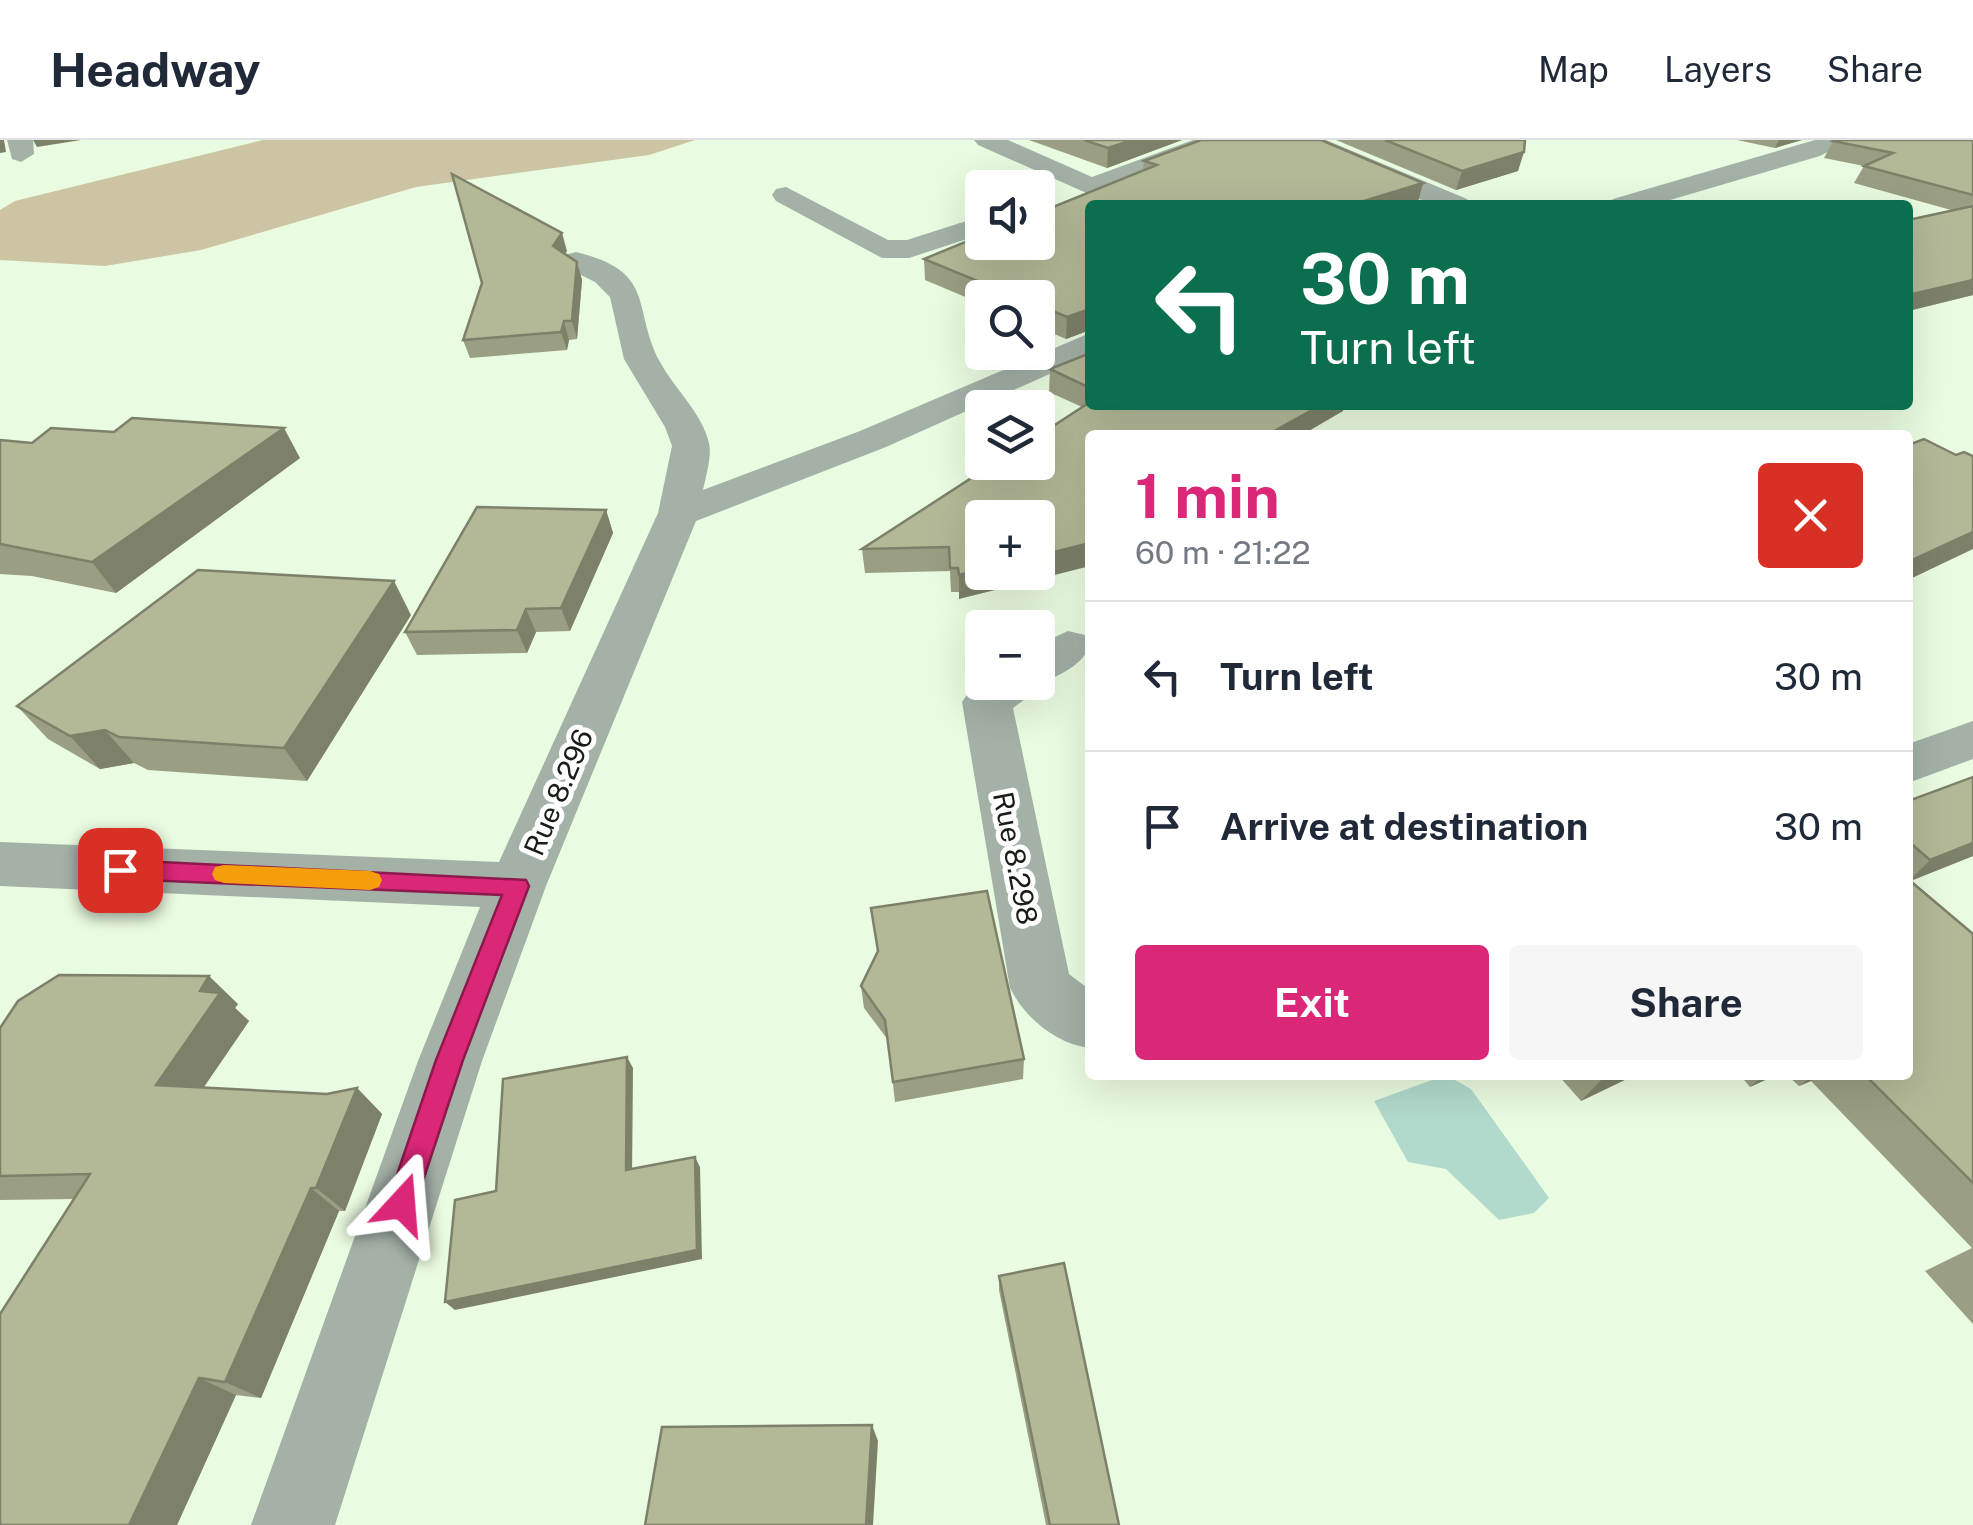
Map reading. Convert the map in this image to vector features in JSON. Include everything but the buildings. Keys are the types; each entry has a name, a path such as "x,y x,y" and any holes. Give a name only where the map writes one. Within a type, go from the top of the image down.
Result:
{"street":[{"path":"987,140 1091,187"},
{"path":"1055,200 1216,140"},
{"path":"1304,140 1441,200"},
{"path":"1641,200 1812,151 1837,140"},
{"path":"786,195 882,249 909,249 965,231"},
{"name":"Rue 8.296","path":"293,1525 450,1060 517,886 679,513 691,446 684,427 641,360 624,295 606,276 576,261"},
{"path":"679,513 872,439 1085,345"},
{"name":"Rue 8.298","path":"989,700 986,702 1041,988 1085,1020"},
{"path":"1913,762 1973,740"},
{"path":"0,864 517,886"}],"shaded area":[{"path":"263,140 695,140 649,155 416,187 201,250 105,266 0,260 0,210 15,201"}],"water":[{"path":"1432,1080 1455,1080 1471,1089 1549,1198 1534,1213 1499,1220 1446,1169 1408,1162 1374,1101"}],"slow traffic":[{"path":"224,874 370,880"}],"route":[{"path":"120,870 517,886 450,1060 402,1204"}]}
